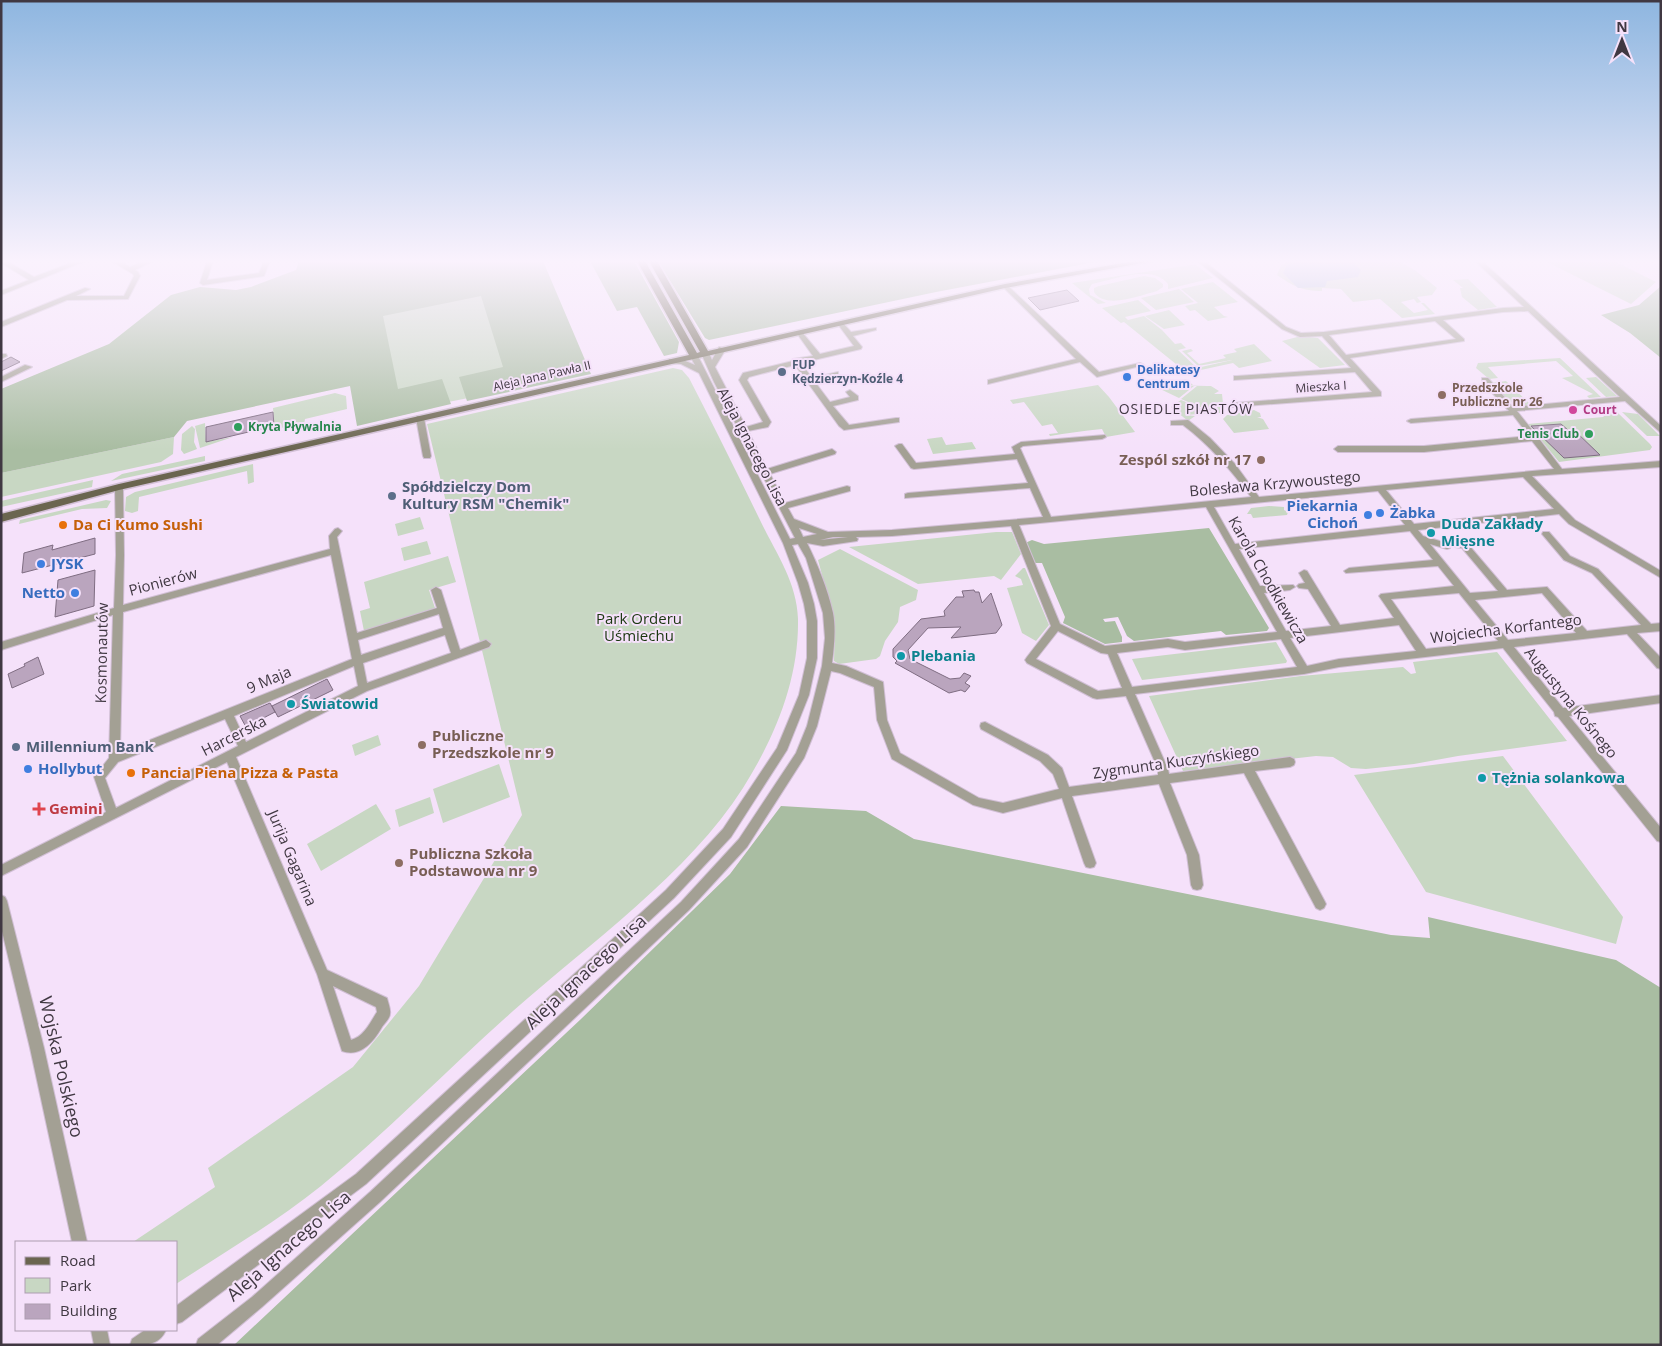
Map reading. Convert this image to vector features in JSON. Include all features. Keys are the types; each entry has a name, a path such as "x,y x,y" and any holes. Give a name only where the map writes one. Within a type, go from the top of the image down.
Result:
{"main road":[{"path":"676,324 694,356"},
{"path":"689,324 705,353"},
{"name":"Aleja Jana Pawła II","path":"1,518 119,487 836,324"},
{"path":"700,342 726,349"},
{"path":"672,360 684,353 688,345"},
{"name":"Aleja Jana Pawła II","path":"1,511 94,489 119,487"}],"street":[{"path":"744,430 765,425 767,422 743,378 749,373 858,347 841,324"},
{"path":"1044,324 1097,375 1140,365"},
{"path":"1279,324 1300,335 1324,334 1401,324"},
{"path":"1345,357 1462,340 1443,324"},
{"path":"1546,324 1661,431"},
{"path":"849,335 874,329"},
{"path":"799,332 818,356"},
{"name":"Mieszka I","path":"1234,405 1378,394 1324,334"},
{"path":"711,368 726,349"},
{"name":"Aleja Ignacego Lisa","path":"204,1345 257,1302 374,1197 685,906 743,843 764,814 800,755 812,726 828,666 830,638 828,613 810,558 705,353"},
{"name":"Aleja Ignacego Lisa","path":"178,1315 361,1179 670,894 727,834 782,750 804,695 812,658 812,621 809,604 787,543 694,356"},
{"path":"672,360 683,362 701,371"},
{"path":"991,382 1081,360"},
{"path":"796,361 842,424 847,428 896,420"},
{"path":"1,380 28,367"},
{"name":"Mieszka I","path":"1236,378 1357,370"},
{"path":"810,381 835,374"},
{"path":"1485,380 1537,438 1560,471"},
{"path":"828,405 855,398 850,392"},
{"path":"1411,421 1626,399"},
{"path":"420,418 427,456"},
{"path":"1174,423 1185,422 1208,438 1220,450 1256,498"},
{"path":"1048,519 1016,447 1021,444 1102,437"},
{"path":"1338,450 1424,449 1537,438"},
{"path":"899,446 914,466 1020,456"},
{"path":"766,472 832,452"},
{"name":"Bolesława Krzywoustego","path":"801,539 823,543 892,533 1014,523 1256,498 1661,464"},
{"path":"1525,474 1581,529 1661,574"},
{"path":"908,496 1033,485"},
{"name":"Kosmonautów","path":"114,759 119,487"},
{"name":"Augustyna Kośnego","path":"1380,488 1560,712 1656,824 1661,838"},
{"path":"784,506 848,489"},
{"name":"Karola Chodkiewicza","path":"1208,504 1304,670"},
{"path":"1232,547 1562,511"},
{"name":"Bolesława Krzywoustego","path":"791,521 808,529 832,534"},
{"path":"1014,523 1056,626 1104,650 1168,643 1186,646 1402,621"},
{"path":"338,531 332,536 356,661 364,688"},
{"name":"Bolesława Krzywoustego","path":"801,539 832,534 892,533"},
{"path":"1546,534 1567,558 1595,571 1649,628"},
{"path":"1419,538 1447,546"},
{"path":"787,543 801,539"},
{"path":"810,558 823,543"},
{"path":"1458,545 1464,545 1505,593"},
{"name":"Pionierów","path":"1,646 118,610 335,550"},
{"path":"1349,571 1440,563"},
{"path":"1304,573 1307,586 1337,628"},
{"path":"1258,590 1290,587"},
{"name":"Wojciecha Korfantego","path":"1461,589 1384,596 1423,653 1661,627"},
{"path":"1468,597 1544,589 1584,635"},
{"path":"436,590 456,654"},
{"path":"352,638 442,610"},
{"path":"1056,626 1030,660 1098,695 1304,670 1339,663 1423,653"},
{"name":"9 Maja","path":"114,759 356,661 448,630"},
{"path":"1630,630 1661,665"},
{"name":"Harcerska","path":"1,871 112,813 364,688 486,644"},
{"path":"1111,650 1163,769 1165,787 1193,855 1197,885"},
{"name":"Zygmunta Kuczyńskiego","path":"828,666 842,669 879,685 882,720 896,756 977,802 1002,808 1066,792 1290,762"},
{"path":"1560,712 1661,700"},
{"path":"228,714 244,748"},
{"path":"984,726 1044,758 1058,771 1090,863"},
{"name":"Jurija Gagarina","path":"230,755 323,974 347,1046 354,1048 361,1044 384,1013 382,1003 323,974"},
{"path":"112,813 99,777 114,759"},
{"path":"1247,767 1320,904"},
{"name":"Wojska Polskiego","path":"1,901 37,1048 80,1241"},
{"path":"99,1331 102,1345"},
{"path":"138,1345 157,1331"}],"green space":[{"path":"135,324 385,324 398,389 442,379 451,404 357,426 350,386 187,421 174,437 1,473 1,389 109,344"},
{"path":"361,324 520,324 544,383 433,405 433,408 380,420"},
{"path":"490,324 570,324 591,374 467,401 459,377 503,367"},
{"path":"646,324 669,324 679,342 677,353 664,356"},
{"path":"696,324 786,324 709,340 705,338"},
{"path":"1126,324 1154,324 1175,344 1181,343 1186,348 1178,350 1197,368 1232,360 1198,366 1182,351 1191,349 1193,351 1187,353 1199,364 1226,358 1223,355 1237,352 1234,349 1254,344 1272,361 1239,368 1233,363 1187,373"},
{"path":"1156,324 1185,325 1164,329"},
{"path":"1615,324 1661,324 1661,358"},
{"path":"1301,336 1318,338 1345,365 1320,368 1282,341"},
{"path":"1560,358 1601,397 1589,398 1587,396 1593,394 1562,378 1573,376 1556,361 1488,367 1498,378 1489,379 1476,368 1478,363"},
{"name":"Park Orderu Uśmiechu","path":"673,368 682,370 689,378 716,430 784,566 794,592 798,619 797,642 794,664 783,707 765,749 743,788 721,819 667,878 513,1011 321,1186 286,1212 178,1283 178,1241 134,1241 215,1187 208,1168 353,1067 419,986 522,815 427,424"},
{"path":"1596,377 1617,396 1606,397 1586,378"},
{"path":"1186,379 1193,385 1207,385 1170,386 1194,386 1179,398 1158,388 1159,386"},
{"path":"1506,381 1531,405 1512,403 1491,383"},
{"path":"1098,385 1135,432 1106,437 1102,429 1050,436 1049,434 1058,433 1052,424 1042,426 1024,402 1013,404 1010,400"},
{"path":"1197,386 1211,386 1219,391 1214,394 1222,394 1224,413 1215,413 1181,399"},
{"path":"335,393 346,396 347,409 305,419 304,425 271,429 274,426 273,408"},
{"path":"1181,400 1213,413 1185,415 1195,416 1188,421 1171,407"},
{"path":"1254,410 1260,413 1261,417 1257,417 1263,419 1269,429 1234,433 1223,419 1227,415"},
{"name":"Tenis Club","path":"1617,412 1650,444 1652,447 1650,450 1559,462 1528,424 1603,417 1608,413"},
{"path":"1622,412 1638,414 1660,436 1647,436"},
{"path":"205,423 206,442 233,437 200,448 195,426"},
{"path":"192,426 195,429 194,442 197,449 184,454 181,450 182,434"},
{"path":"174,437 173,454 161,462 1,497 1,473"},
{"path":"942,437 946,445 972,442 976,449 933,454 927,439"},
{"path":"205,456 205,461 111,481 122,474"},
{"path":"253,464 254,482 248,484 247,471 139,497 138,511 132,513 125,511 126,497 135,492"},
{"path":"93,480 92,487 1,507 1,501"},
{"path":"106,500 111,501 107,508 82,509 19,524 20,520"},
{"path":"1284,507 1284,510 1288,512 1287,515 1253,518 1251,514 1247,514 1251,508"},
{"path":"420,517 424,529 398,536 395,524"},
{"path":"1209,528 1269,628 1267,631 1226,635 1221,631 1134,641 1127,636 1118,617 1103,619 1105,622 1115,621 1122,637 1122,642 1105,644 1063,623 1065,617 1042,563 1034,563 1025,543 1032,540 1044,544"},
{"path":"1012,532 1021,554 1001,580 994,576 918,584 849,547"},
{"path":"427,541 431,554 404,561 401,548"},
{"path":"840,549 918,590 916,600 900,607 898,622 885,641 880,656 876,659 839,664 834,661 835,623 818,560"},
{"path":"448,556 456,582 429,590 435,608 364,631 360,611 370,608 364,582"},
{"path":"1025,568 1049,625 1036,641 1022,633 1007,588 1023,585 1021,579 1015,576"},
{"path":"1276,642 1287,661 1286,663 1142,680 1132,659"},
{"path":"1497,652 1567,741 1414,764 1366,769 1351,768 1333,757 1316,756 1183,771 1149,696 1301,676 1403,667 1411,674 1416,673 1413,662"},
{"path":"378,735 381,745 355,756 352,745"},
{"path":"1503,756 1623,917 1616,944 1426,892 1354,775"},
{"path":"499,764 510,797 443,823 433,789"},
{"path":"430,797 434,813 399,827 395,810"},
{"path":"376,804 391,829 321,871 307,844"},
{"path":"781,806 866,811 914,839 1391,935 1430,938 1428,917 1616,960 1661,988 1661,1345 234,1345 581,1019 730,874"}],"building":[{"path":"11,357 20,362 1,371 1,362"},
{"name":"Kryta Pływalnia","path":"273,412 274,426 206,442 206,427"},
{"name":"Tenis Club","path":"1561,424 1568,430 1574,430 1600,455 1564,458 1531,426"},
{"name":"JYSK","path":"95,538 95,554 22,573 24,553 53,545 52,550"},
{"name":"Netto","path":"95,570 94,606 55,617 58,580"},
{"path":"974,590 979,592 982,603 991,593 1002,625 996,633 951,638 961,627 928,628 908,650 910,659 950,679 960,678 964,673 971,676 965,683 970,686 965,692 961,690 949,693 895,663 897,661 893,657 893,649 921,619 945,616 944,611 956,597 964,597 962,591"},
{"path":"38,657 44,674 12,688 8,674"},
{"name":"Światowid","path":"327,679 333,690 278,717 272,706"},
{"path":"270,703 275,712 246,727 240,716"}],"place":[{"name":"FUP Kędzierzyn-Koźle 4","path":"782,372"},
{"name":"Delikatesy Centrum","path":"1127,377"},
{"name":"Przedszkole Publiczne nr 26","path":"1442,395"},
{"name":"Court","path":"1573,410"},
{"name":"Kryta Pływalnia","path":"238,427"},
{"name":"Tenis Club","path":"1589,434"},
{"name":"Zespól szkół nr 17","path":"1261,460"},
{"name":"Spółdzielczy Dom Kultury RSM \"Chemik\"","path":"392,496"},
{"name":"Żabka","path":"1380,513"},
{"name":"Piekarnia Cichoń","path":"1368,515"},
{"name":"Da Ci Kumo Sushi","path":"63,525"},
{"name":"Duda Zakłady Mięsne","path":"1431,533"},
{"name":"JYSK","path":"41,564"},
{"name":"Netto","path":"75,593"},
{"name":"Plebania","path":"901,656"},
{"name":"Światowid","path":"291,704"},
{"name":"Publiczne Przedszkole nr 9","path":"422,745"},
{"name":"Millennium Bank","path":"16,747"},
{"name":"Hollybut","path":"28,769"},
{"name":"Pancia Piena Pizza & Pasta","path":"131,773"},
{"name":"Tężnia solankowa","path":"1482,778"},
{"name":"Gemini","path":"39,809"},
{"name":"Publiczna Szkoła Podstawowa nr 9","path":"399,863"}],"district":[{"name":"OSIEDLE PIASTÓW","path":"1186,409"}]}
